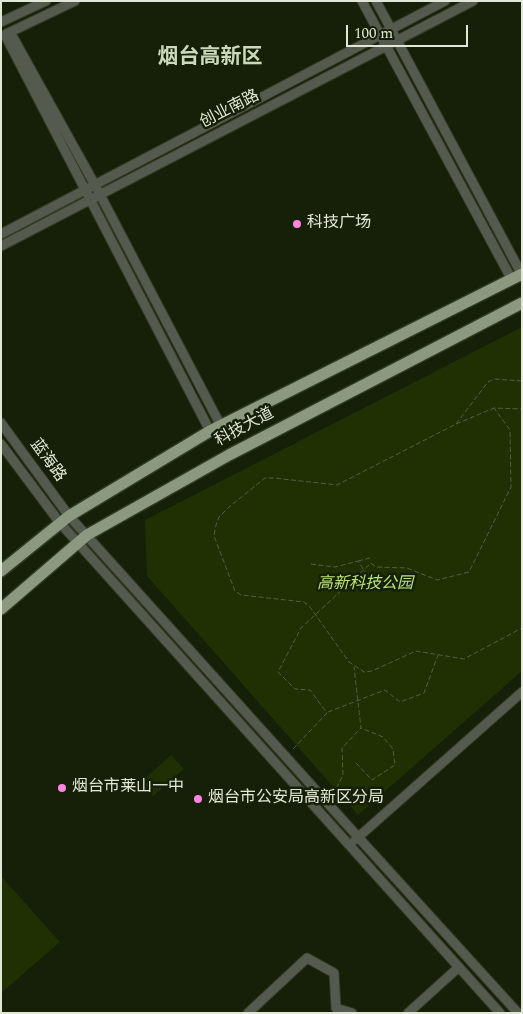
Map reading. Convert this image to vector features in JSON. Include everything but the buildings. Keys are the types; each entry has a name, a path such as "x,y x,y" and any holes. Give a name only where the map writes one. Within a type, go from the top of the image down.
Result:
{"main road":[{"name":"科技大道","path":"1,571 64,519 210,431 518,276"},
{"name":"科技大道","path":"1,609 87,535 229,455 522,303"}],"street":[{"path":"1,22 46,1"},
{"path":"5,35 75,1"},
{"path":"362,1 518,276"},
{"path":"376,1 518,276"},
{"name":"创业南路","path":"1,246 88,194 95,185 445,1"},
{"name":"创业南路","path":"1,234 88,194 99,194 473,1"},
{"path":"5,35 95,185 221,426"},
{"path":"5,35 210,431"},
{"name":"蓝海路","path":"1,423 64,519"},
{"name":"蓝海路","path":"1,444 64,519"},
{"path":"64,519 87,535 518,1013"},
{"path":"64,519 78,543 500,1013"},
{"path":"349,845 522,692"},
{"path":"248,1013 307,958 334,973 333,1010 352,1013"},
{"path":"408,1013 459,967"}],"path":[{"path":"456,424 488,382 494,379 522,381"},
{"path":"327,713 310,690 295,689 278,672 301,628 371,563 376,567 407,568 437,580 469,572 511,487 510,430 494,408"},
{"path":"522,409 494,408 456,424 337,486 265,478 219,517 214,536 235,592 241,595 304,602 316,614 349,662 364,672 372,671 416,650 464,659 522,628"},
{"path":"311,564 335,567 370,558"},
{"path":"358,561 372,583 397,586 403,591"},
{"path":"293,749 327,713 385,690 400,702 424,693 438,655"},
{"path":"354,667 361,728"},
{"path":"356,763 372,780 395,765 393,749 383,737 361,728"},
{"path":"333,796 343,775 342,748 361,728"}],"green space":[{"name":"高新科技公园","path":"522,327 522,671 358,815 147,576 145,520"},
{"path":"171,755 184,769 153,796 141,782"},
{"path":"1,876 60,942 1,993"}],"place":[{"name":"科技广场","path":"297,224"},
{"name":"烟台市莱山一中","path":"62,788"},
{"name":"烟台市公安局高新区分局","path":"198,799"}],"district":[{"name":"烟台高新区","path":"210,59"}]}
